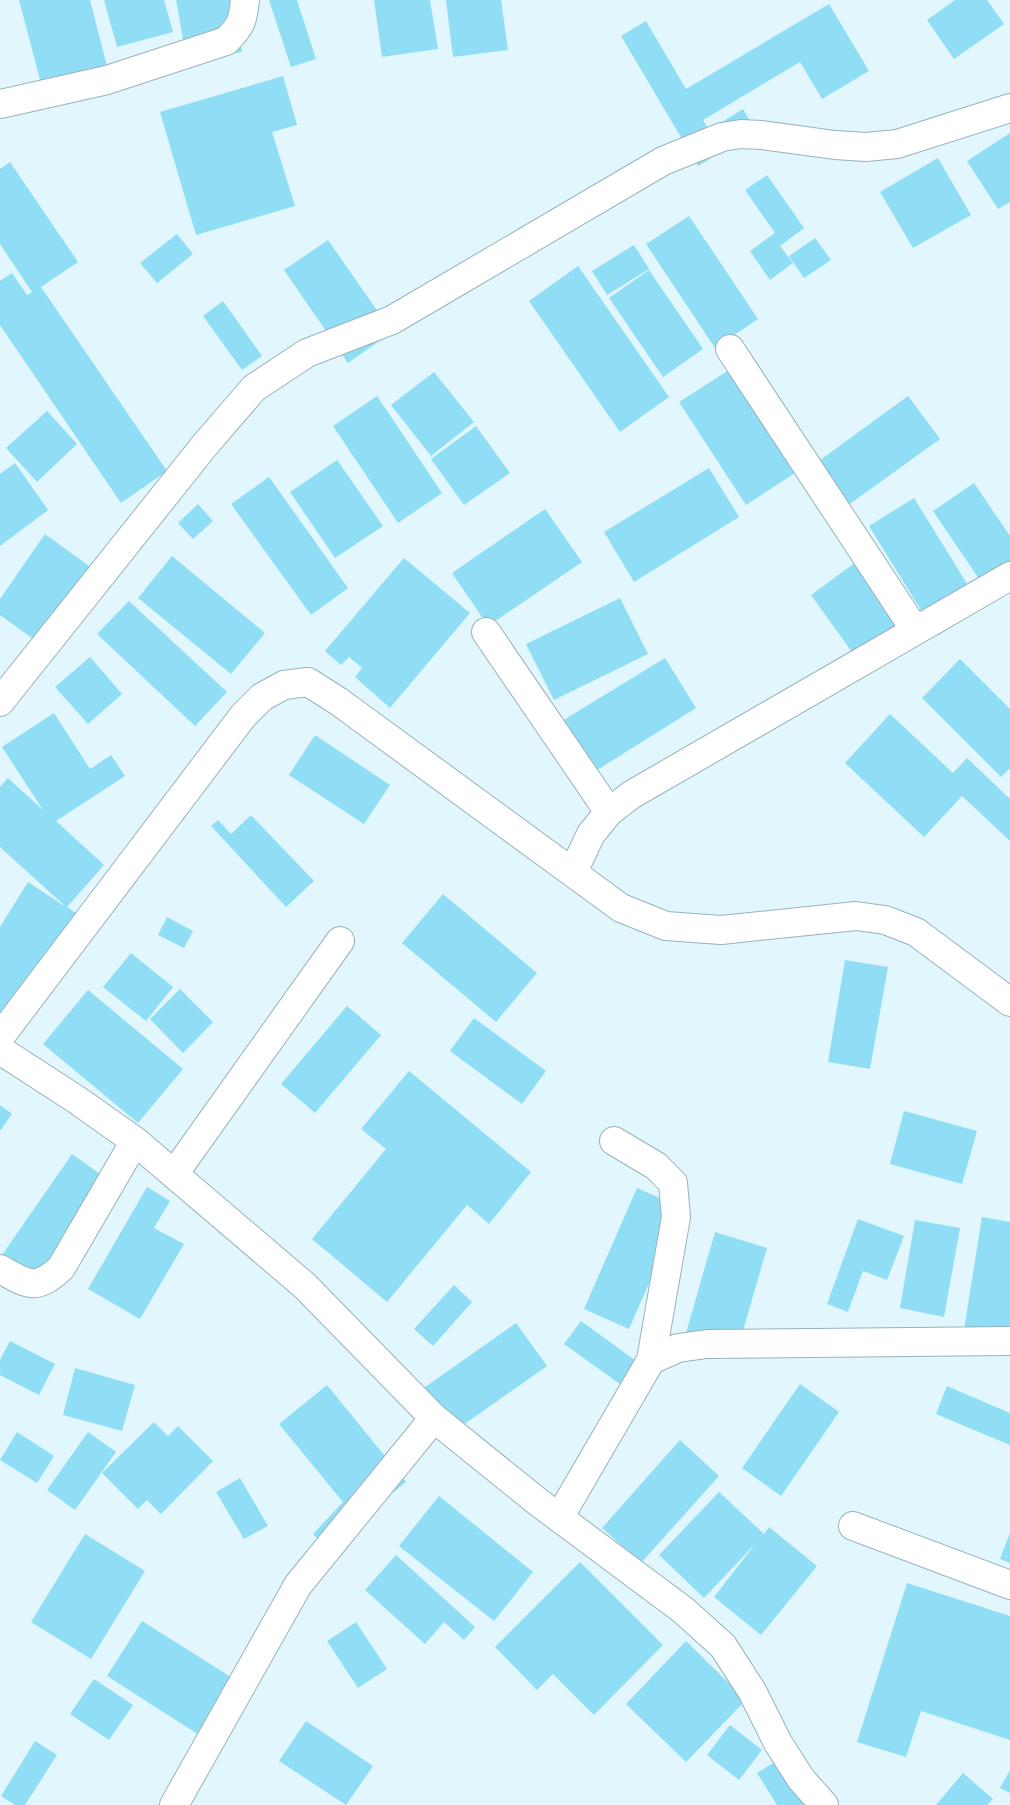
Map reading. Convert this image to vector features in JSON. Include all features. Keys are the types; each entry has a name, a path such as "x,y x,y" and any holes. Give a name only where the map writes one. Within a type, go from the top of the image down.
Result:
{"street":[{"path":"0,104 108,80 226,41 239,28 244,0"},
{"path":"4,685 254,388 307,353 392,320 663,161 722,137 741,134 762,135 835,145 866,147 897,144 1010,108"},
{"path":"730,349 915,630"},
{"path":"573,872 591,834 609,812 631,795 1010,576"},
{"path":"486,632 609,812"},
{"path":"0,1037 243,716 262,697 284,685 308,682 338,701 621,908 666,926 721,930 856,916 885,920 916,932 1010,1002"},
{"path":"174,1174 340,940"},
{"path":"0,1050 77,1100 135,1141 305,1286 434,1418 559,1518 683,1610 723,1646 752,1691 778,1743 801,1779 824,1805"},
{"path":"0,1270 20,1281 36,1284 48,1280 62,1268 135,1141"},
{"path":"559,1518 652,1360 676,1217 672,1183 656,1166 614,1141"},
{"path":"652,1360 678,1348 707,1344 1010,1341"},
{"path":"174,1805 298,1585 434,1418"},
{"path":"853,1526 1010,1585"}],"building":[{"path":"19,0 90,0 109,74 43,91"},
{"path":"104,0 164,0 173,32 117,47"},
{"path":"176,0 233,0 242,52 187,61"},
{"path":"269,0 297,0 316,59 291,67"},
{"path":"374,0 430,0 438,49 382,57"},
{"path":"446,0 501,0 508,50 453,57"},
{"path":"955,0 987,0 1004,24 954,59 927,20"},
{"path":"829,4 869,71 822,99 800,62 703,120 709,130 743,109 756,131 698,166 621,36 646,21 686,89"},
{"path":"283,76 297,125 272,132 295,206 196,235 160,112"},
{"path":"1010,133 1010,202 998,209 967,161"},
{"path":"938,158 971,215 913,248 880,192"},
{"path":"10,162 78,262 41,287 167,471 121,503 0,325 0,281 12,273 27,295 32,292 0,244 0,169"},
{"path":"767,175 804,228 780,246 793,263 770,280 750,251 775,233 745,190"},
{"path":"689,216 758,319 715,348 646,244"},
{"path":"177,234 193,254 157,283 140,263"},
{"path":"815,238 831,260 804,278 789,256"},
{"path":"328,240 392,332 348,363 284,270"},
{"path":"634,245 649,269 607,295 592,271"},
{"path":"578,266 669,397 620,432 529,301"},
{"path":"649,270 703,349 663,377 609,298"},
{"path":"223,301 262,356 242,370 203,316"},
{"path":"729,370 795,473 746,505 679,402"},
{"path":"434,372 474,422 431,456 391,405"},
{"path":"377,396 442,493 398,523 333,426"},
{"path":"908,396 940,439 847,506 816,463"},
{"path":"47,411 77,444 37,482 6,448"},
{"path":"476,426 510,473 464,505 431,459"},
{"path":"337,460 383,526 335,558 290,492"},
{"path":"15,463 48,510 0,546 0,474"},
{"path":"709,468 739,517 634,582 604,532"},
{"path":"269,477 348,588 311,615 231,504"},
{"path":"974,483 1010,536 1010,585 992,598 933,511"},
{"path":"914,498 982,608 937,636 869,526"},
{"path":"198,504 213,521 193,539 178,523"},
{"path":"545,509 582,562 488,626 452,573"},
{"path":"45,534 100,574 47,649 0,615 0,599"},
{"path":"172,556 265,633 231,674 138,598"},
{"path":"404,558 470,613 390,708 355,677 362,668 349,657 341,665 325,651"},
{"path":"856,562 902,626 857,659 811,595"},
{"path":"620,598 648,654 554,700 526,644"},
{"path":"129,601 227,692 195,726 97,634"},
{"path":"90,657 122,694 88,724 55,687"},
{"path":"665,658 696,708 594,772 562,721"},
{"path":"960,659 1010,709 1010,770 1001,777 922,698"},
{"path":"54,713 90,769 111,755 125,776 56,821 104,865 67,907 79,915 12,1020 0,1013 0,927 28,882 66,907 0,847 0,787 8,778 43,810 2,747"},
{"path":"890,714 953,773 967,758 1010,799 1010,841 962,796 924,837 845,763"},
{"path":"315,735 390,785 364,824 289,775"},
{"path":"251,815 314,881 286,907 211,826 218,820 231,834"},
{"path":"443,894 537,973 496,1022 402,943"},
{"path":"167,917 193,931 184,948 158,935"},
{"path":"131,953 173,987 146,1021 103,987"},
{"path":"845,960 888,967 870,1069 828,1062"},
{"path":"180,989 213,1022 183,1053 150,1019"},
{"path":"88,990 183,1069 138,1123 43,1044"},
{"path":"347,1006 381,1035 315,1113 281,1084"},
{"path":"474,1018 546,1071 522,1104 450,1051"},
{"path":"409,1071 531,1172 489,1224 467,1205 387,1302 312,1239 386,1149 361,1129"},
{"path":"0,1105 12,1114 0,1131"},
{"path":"904,1111 977,1131 962,1184 890,1164"},
{"path":"72,1154 121,1189 51,1289 2,1255"},
{"path":"147,1187 170,1201 154,1228 184,1244 140,1319 88,1289"},
{"path":"637,1188 682,1208 629,1329 584,1309"},
{"path":"982,1217 1010,1222 1010,1344 963,1336"},
{"path":"858,1219 904,1236 887,1280 863,1271 848,1312 827,1304"},
{"path":"915,1220 960,1228 944,1317 900,1308"},
{"path":"715,1232 767,1248 738,1348 686,1333"},
{"path":"454,1285 472,1302 433,1346 414,1329"},
{"path":"581,1321 654,1374 638,1397 564,1344"},
{"path":"516,1323 547,1366 449,1435 418,1392"},
{"path":"10,1341 55,1364 39,1395 0,1375 0,1360"},
{"path":"75,1368 135,1385 122,1431 63,1415"},
{"path":"800,1384 839,1412 781,1496 742,1468"},
{"path":"327,1385 406,1482 326,1547 313,1534 343,1502 279,1424"},
{"path":"947,1386 1010,1413 1010,1445 936,1414"},
{"path":"154,1422 168,1436 178,1426 213,1461 161,1514 147,1500 138,1509 102,1473"},
{"path":"17,1432 54,1456 37,1483 0,1460"},
{"path":"88,1432 116,1452 75,1510 47,1490"},
{"path":"680,1440 719,1476 641,1563 602,1528"},
{"path":"240,1478 268,1526 244,1539 216,1492"},
{"path":"719,1492 764,1534 769,1527 817,1566 761,1635 714,1597 756,1543 704,1598 659,1555"},
{"path":"439,1496 533,1572 494,1621 399,1546"},
{"path":"1010,1533 1010,1563 1000,1559"},
{"path":"85,1534 145,1571 91,1659 31,1622"},
{"path":"396,1555 475,1627 464,1640 444,1622 425,1644 365,1590"},
{"path":"580,1562 663,1645 594,1715 553,1674 537,1690 495,1647"},
{"path":"907,1583 1010,1616 1010,1740 921,1711 906,1757 857,1742"},
{"path":"142,1621 242,1684 207,1740 107,1676"},
{"path":"356,1622 387,1669 358,1688 327,1641"},
{"path":"686,1641 746,1700 686,1762 626,1704"},
{"path":"94,1679 133,1705 109,1740 70,1714"},
{"path":"306,1721 373,1766 346,1805 279,1761"},
{"path":"730,1725 762,1750 739,1780 707,1755"},
{"path":"35,1741 57,1755 25,1805 15,1805 1,1796"},
{"path":"778,1760 806,1805 777,1805 757,1773"},
{"path":"1010,1770 1010,1793 1000,1788"},
{"path":"963,1773 993,1799 987,1805 936,1805"}]}
